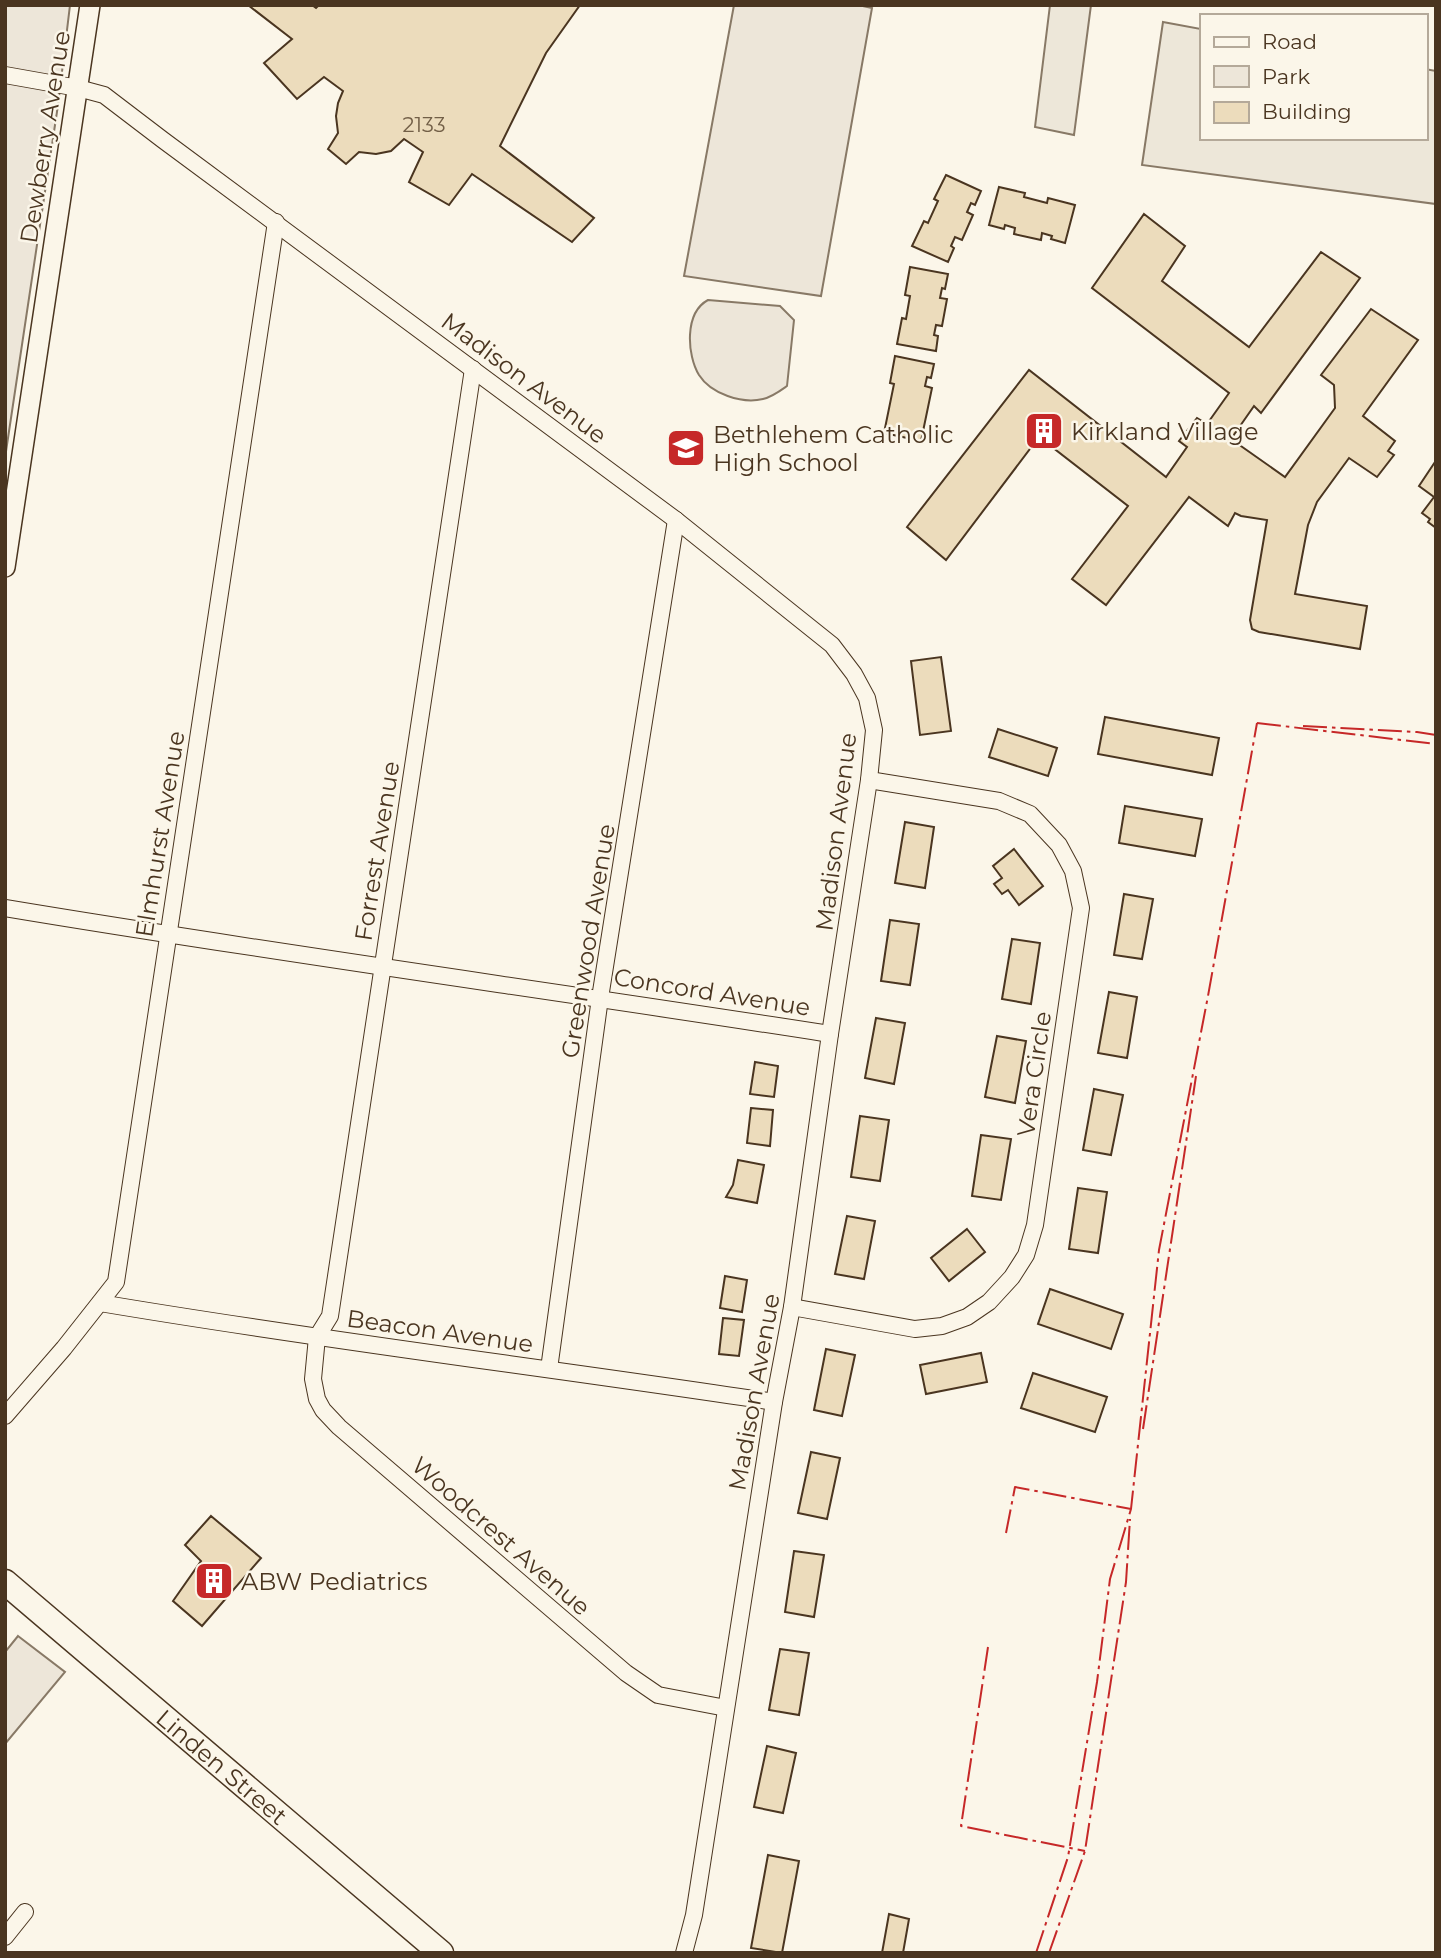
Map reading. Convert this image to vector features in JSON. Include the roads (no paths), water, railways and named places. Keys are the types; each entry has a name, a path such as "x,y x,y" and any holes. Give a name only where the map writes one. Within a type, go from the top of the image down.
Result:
{"main road":[{"name":"Linden Street","path":"5,1581 441,1953"}],"street":[{"name":"Dewberry Avenue","path":"5,567 90,5"},
{"name":"Madison Avenue","path":"5,75 104,95 677,520 832,645 855,674 867,698 874,730 869,780 792,1307 774,1402 694,1915 684,1953"},
{"name":"Elmhurst Avenue","path":"5,1416 116,1282 276,222"},
{"name":"Forrest Avenue","path":"317,1337 330,1315 473,369"},
{"name":"Greenwood Avenue","path":"549,1369 600,998 677,520"},
{"name":"Vera Circle","path":"792,1307 915,1329 942,1326 967,1317 989,1302 1005,1285 1026,1255 1035,1225 1081,908 1073,871 1059,845 1030,814 999,801 869,780"},
{"name":"Concord Avenue","path":"5,908 830,1034"},
{"name":"Beacon Avenue","path":"100,1303 317,1337 774,1402"},
{"name":"Woodcrest Avenue","path":"317,1337 313,1379 317,1399 339,1427 626,1673 658,1695 726,1708"},
{"path":"5,1937 25,1913"}],"place":[{"name":"Kirkland Village","path":"1044,431"},
{"name":"Bethlehem Catholic High School","path":"686,448"},
{"name":"ABW Pediatrics","path":"214,1581"}]}
